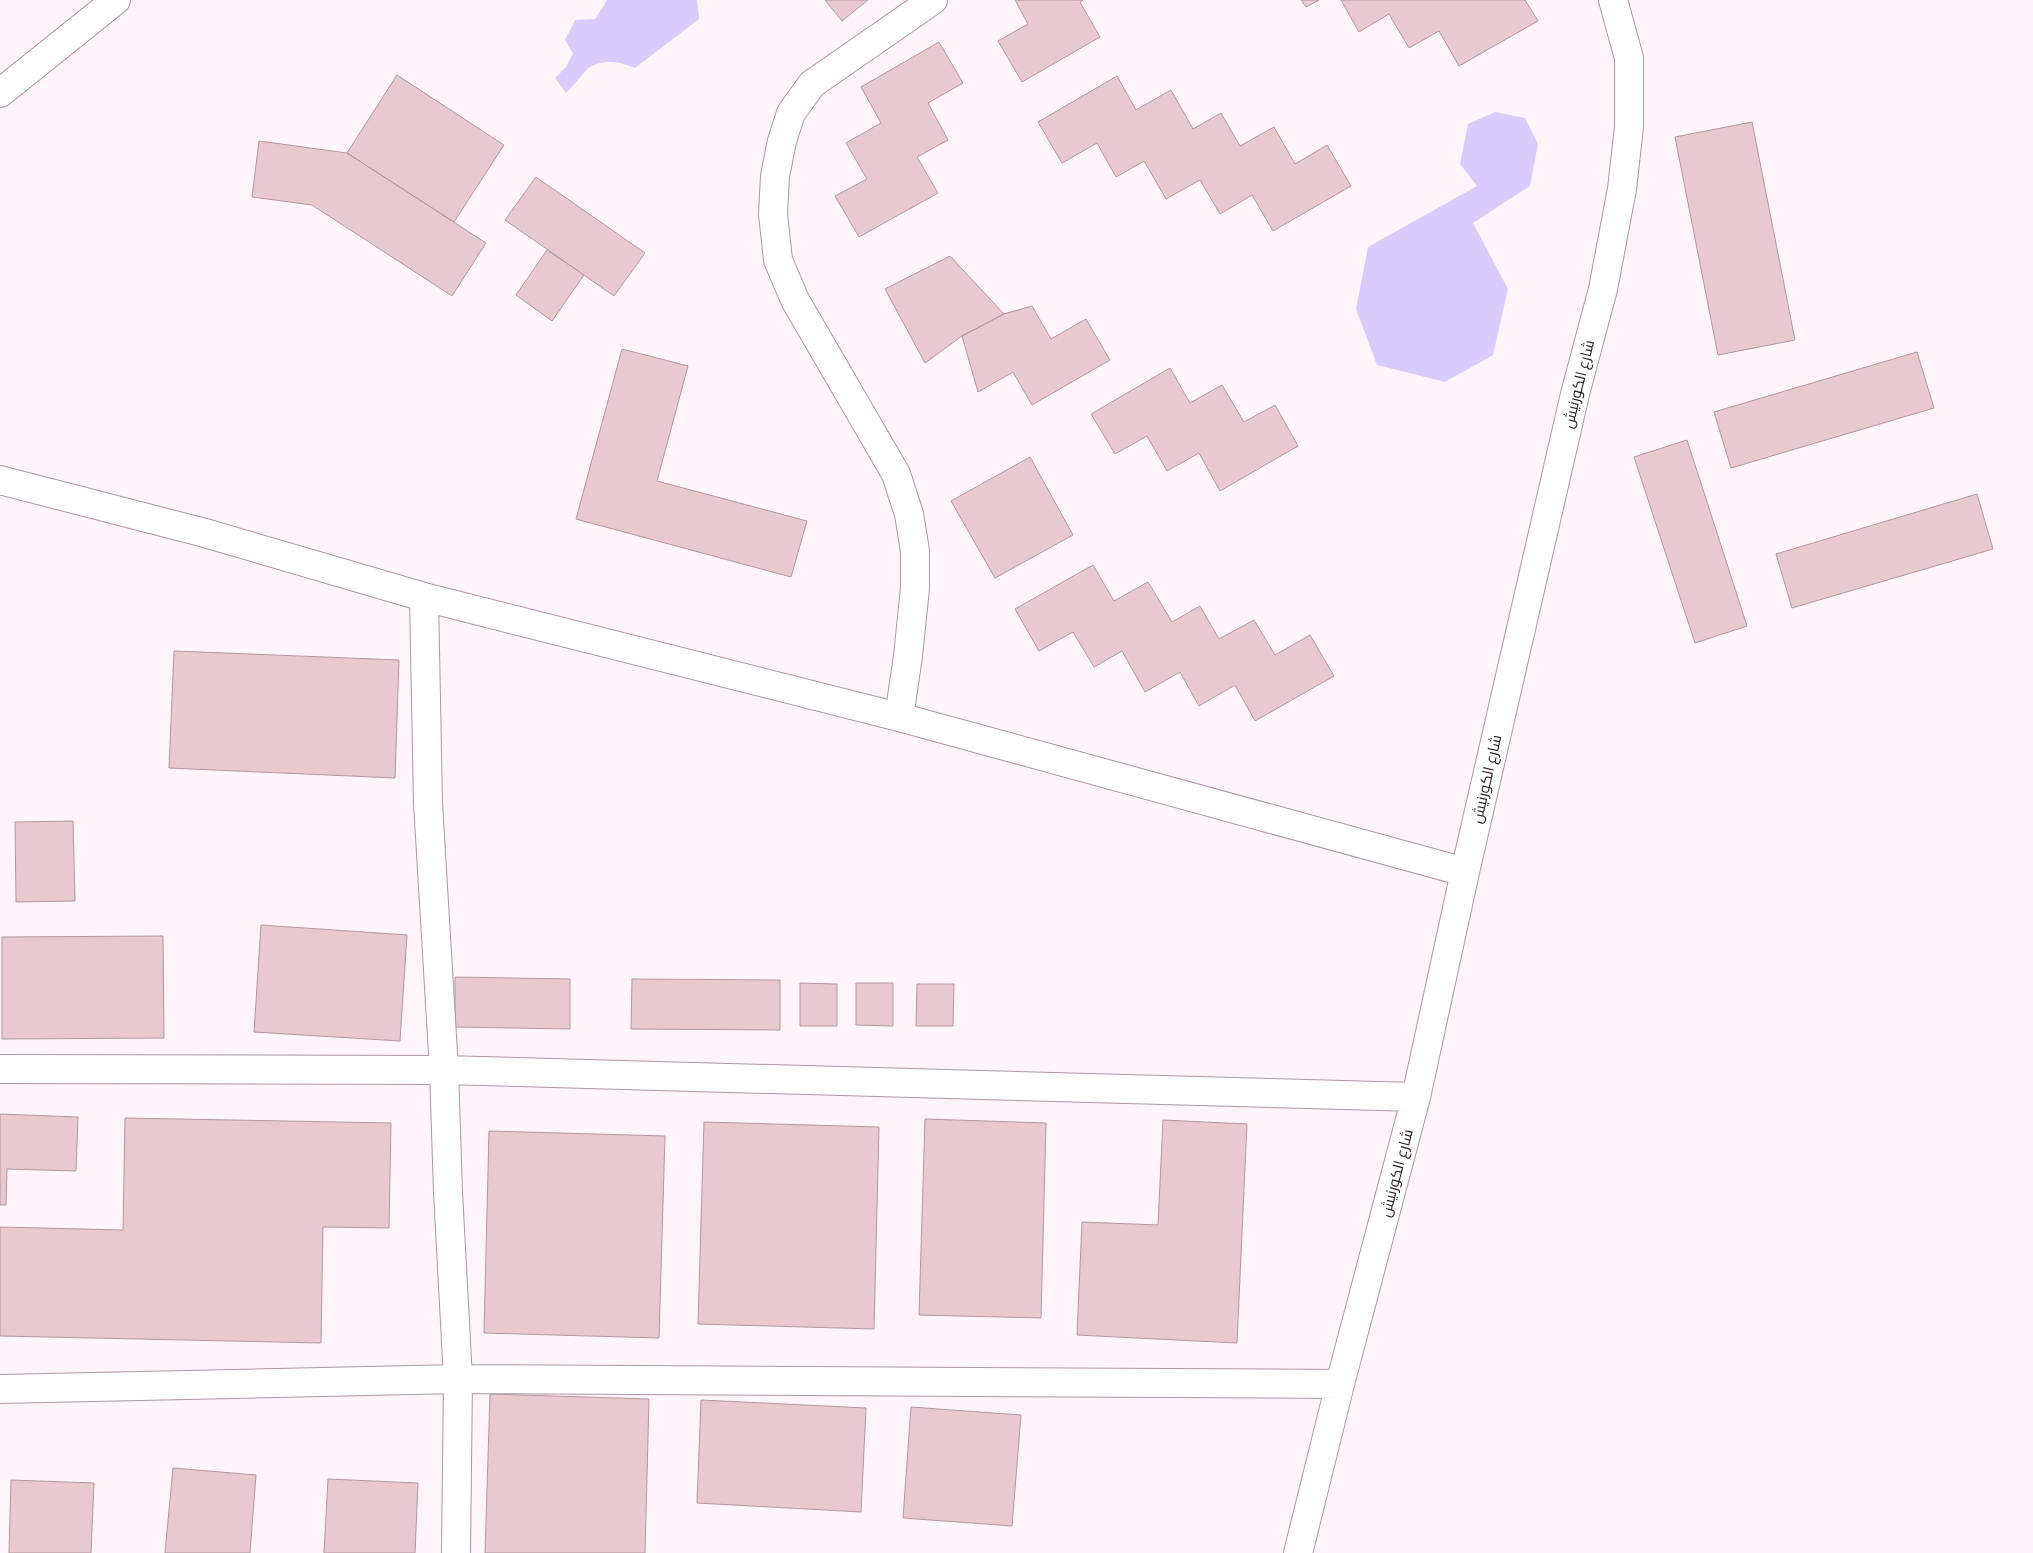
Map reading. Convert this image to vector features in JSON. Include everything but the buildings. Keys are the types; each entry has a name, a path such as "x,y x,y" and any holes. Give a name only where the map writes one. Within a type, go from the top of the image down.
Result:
{"street":[{"path":"0,93 116,0"},
{"path":"899,717 915,588 915,550 909,514 896,474 795,300 778,260 773,214 775,176 782,141 791,113 812,84 933,0"},
{"name":"شارع الكورنيش","path":"1298,1553 1340,1384 1416,1097 1465,872 1575,394 1603,289 1622,189 1629,127 1629,58 1612,0"},
{"path":"0,480 205,533 424,597 899,717 1465,872"},
{"path":"424,597 428,803 444,1070 448,1192 458,1379 456,1553"},
{"path":"0,1069 444,1070 1416,1097"},
{"path":"0,1389 458,1379 1340,1384"}],"shaded area":[{"path":"607,0 697,0 699,19 635,68 613,62 596,64 588,68 566,93 555,78 566,67 573,53 565,40 575,20 595,19"},
{"path":"1495,112 1525,118 1538,144 1530,186 1473,223 1508,289 1493,355 1445,382 1377,365 1356,309 1368,247 1477,186 1460,164 1468,124"}]}
